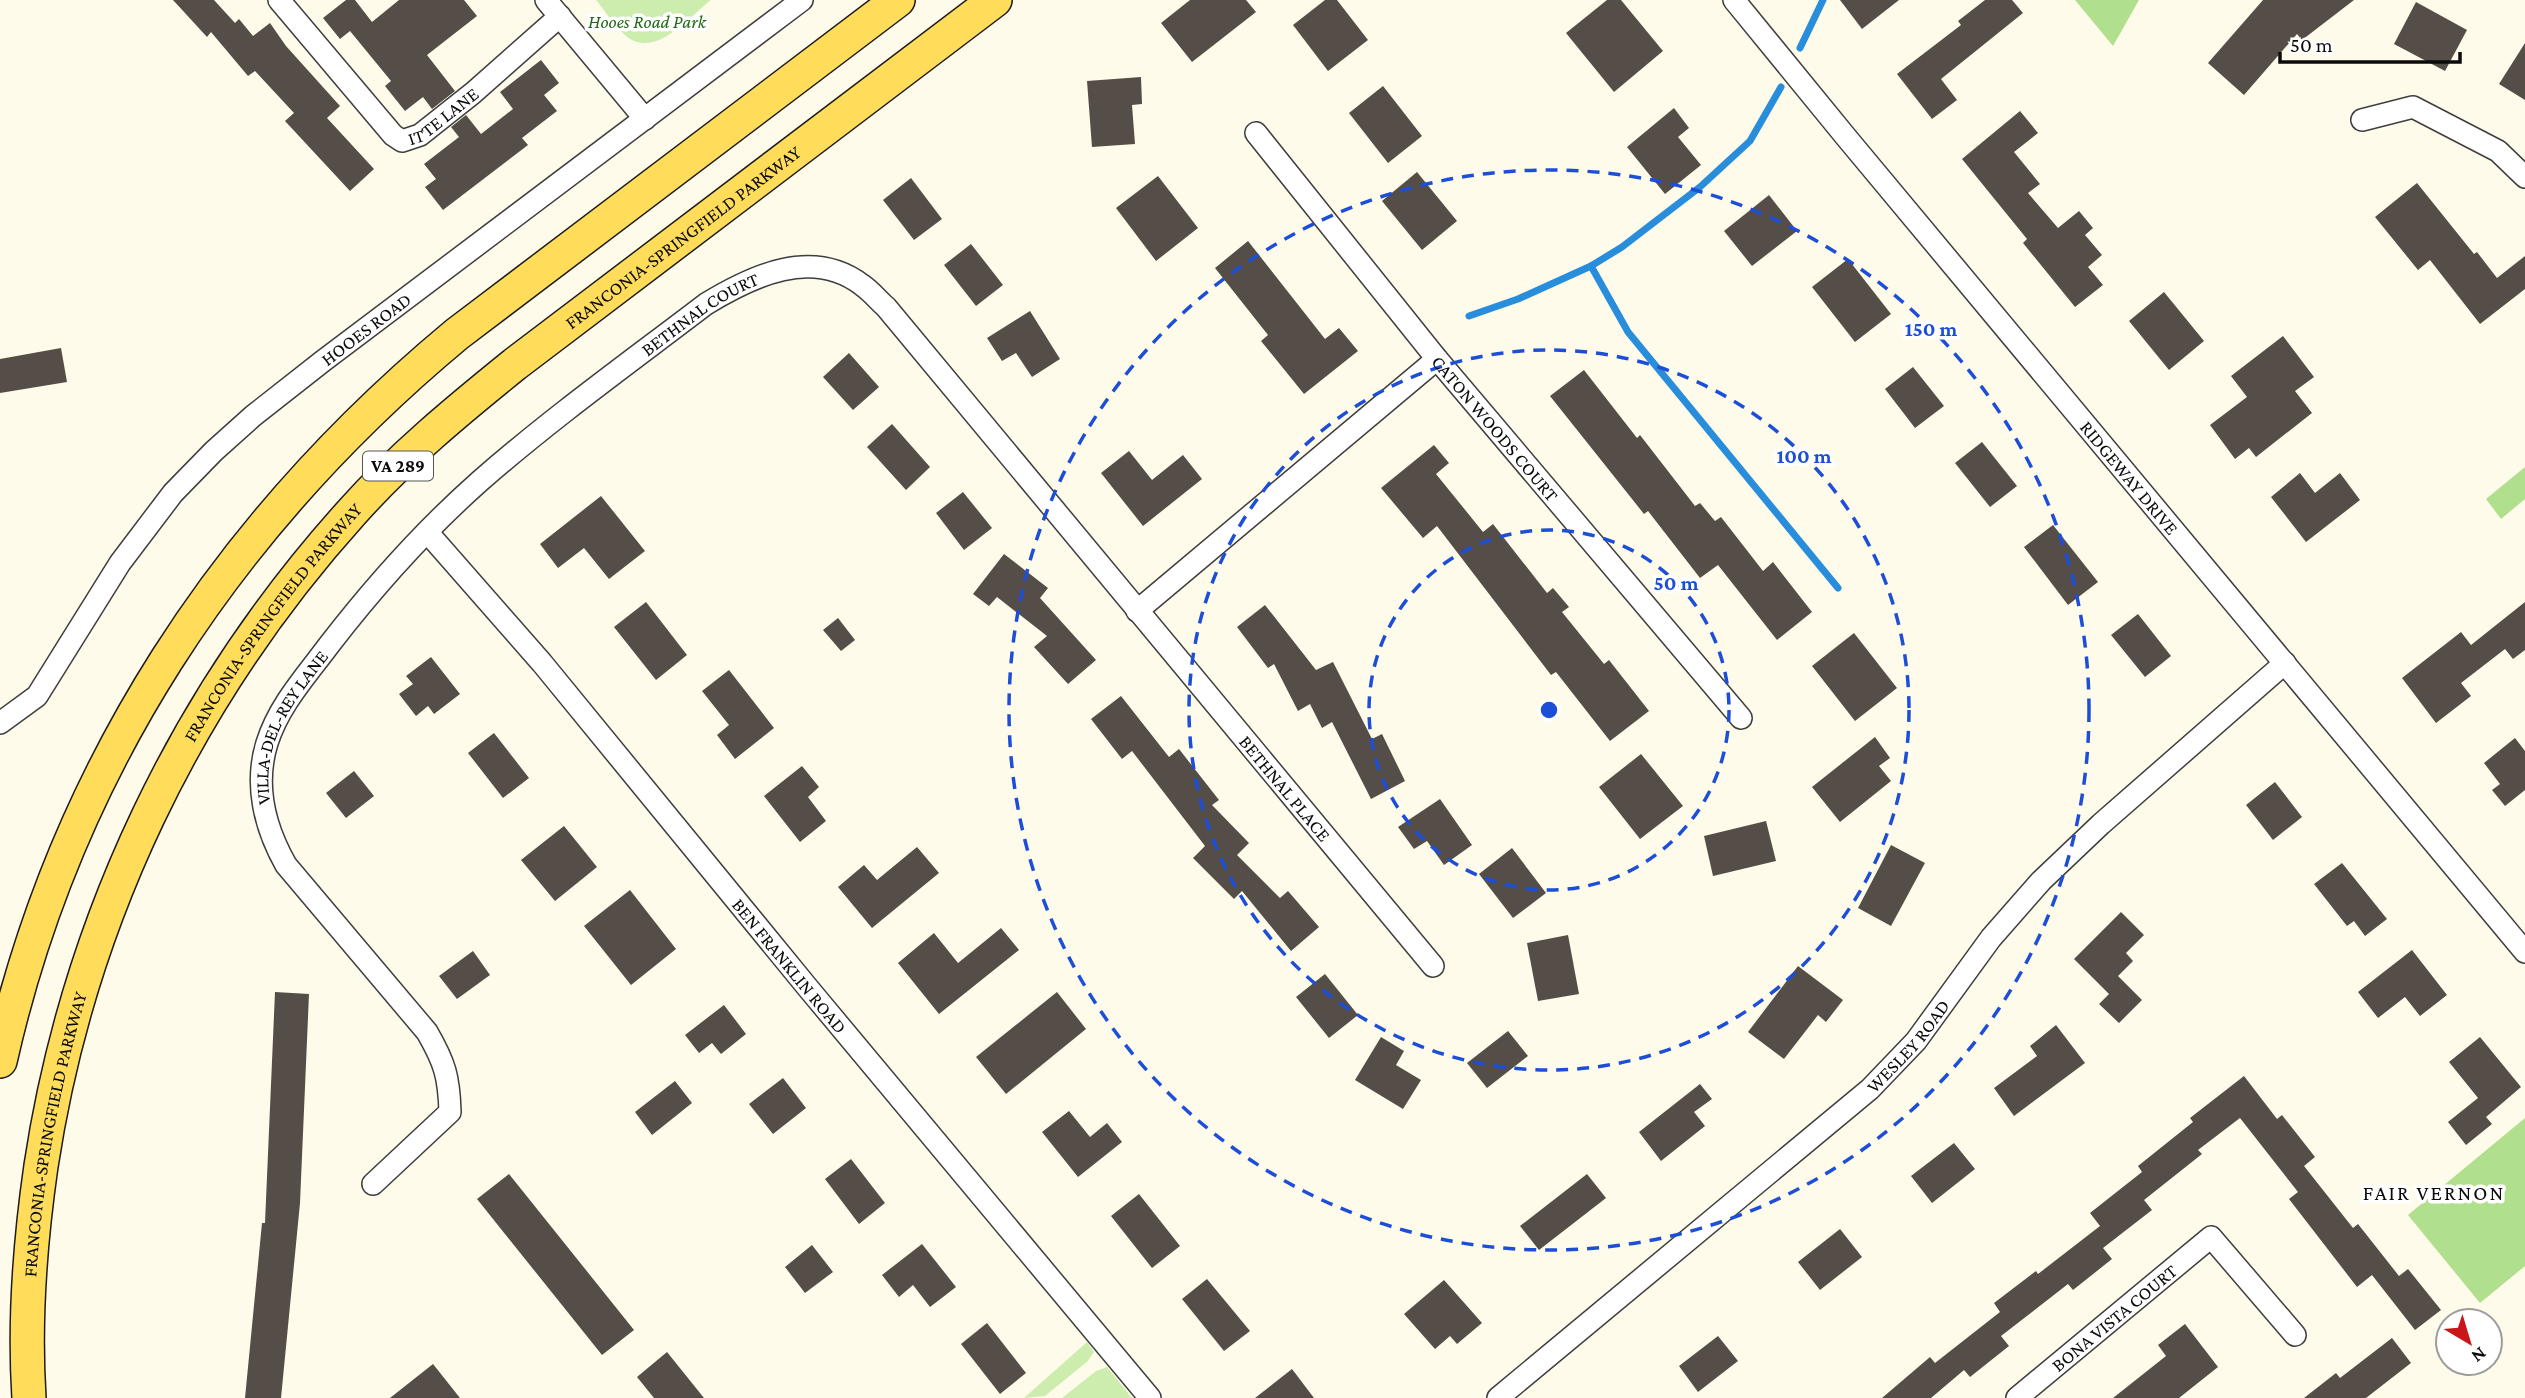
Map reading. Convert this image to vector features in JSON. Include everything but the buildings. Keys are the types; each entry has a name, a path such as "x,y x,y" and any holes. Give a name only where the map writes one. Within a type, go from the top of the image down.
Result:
{"main road":[{"name":"VA 289","path":"0,1061 33,940 64,857 101,777 136,710 188,625 270,517 330,451 457,334 898,0"},
{"name":"FRANCONIA-SPRINGFIELD PARKWAY","path":"29,1398 28,1341 34,1210 53,1096 78,996 105,914 139,834 200,717 246,645 296,579 354,510 449,418 515,364 995,0"}],"street":[{"name":"ITTE LANE","path":"279,0 393,135 402,141 420,135 473,93 553,8"},
{"name":"HOOES ROAD","path":"0,723 37,696 136,541 173,493 214,451 253,416 323,361 802,0"},
{"name":"RIDGEWAY DRIVE","path":"1734,0 2525,952"},
{"path":"553,8 645,119"},
{"path":"2362,120 2413,107 2498,151 2525,177"},
{"name":"CATON WOODS COURT","path":"1256,133 1437,359 1741,718"},
{"name":"BETHNAL COURT","path":"429,533 478,483 517,450 706,304 731,288 762,275 794,267 813,266 836,271 861,284 886,307 972,412"},
{"path":"1137,611 1437,359"},
{"name":"BETHNAL PLACE","path":"972,412 1433,966"},
{"name":"VILLA-DEL-REY LANE","path":"373,1184 450,1112 449,1079 440,1054 426,1032 286,865 276,847 262,802 261,777 267,744 277,718 290,697 366,597 429,533"},
{"name":"BEN FRANKLIN ROAD","path":"429,533 542,663 808,988 1150,1398"},
{"name":"WESLEY ROAD","path":"1498,1398 1870,1090 1916,1041 1990,938 2041,881 2101,824 2285,663"},
{"name":"BONA VISTA COURT","path":"2017,1398 2211,1237 2295,1335"}],"green space":[{"name":"Hooes Road Park","path":"596,0 711,0 670,34 647,43 635,41 624,34"},
{"path":"2075,0 2139,0 2113,46"},
{"path":"2525,467 2525,499 2501,519 2486,499"},
{"path":"2525,1118 2525,1266 2480,1303 2408,1215"},
{"path":"1087,1342 1094,1352 1088,1361 1045,1396 1024,1398"},
{"path":"1107,1367 1132,1398 1062,1398 1096,1371"}],"waterway":[{"path":"1800,48 1823,0"},
{"path":"1469,316 1518,299 1591,266 1622,247 1700,187 1750,141 1781,87"},
{"path":"1591,266 1628,332 1838,588"}],"district":[{"name":"FAIR VERNON","path":"2434,1193"}]}
